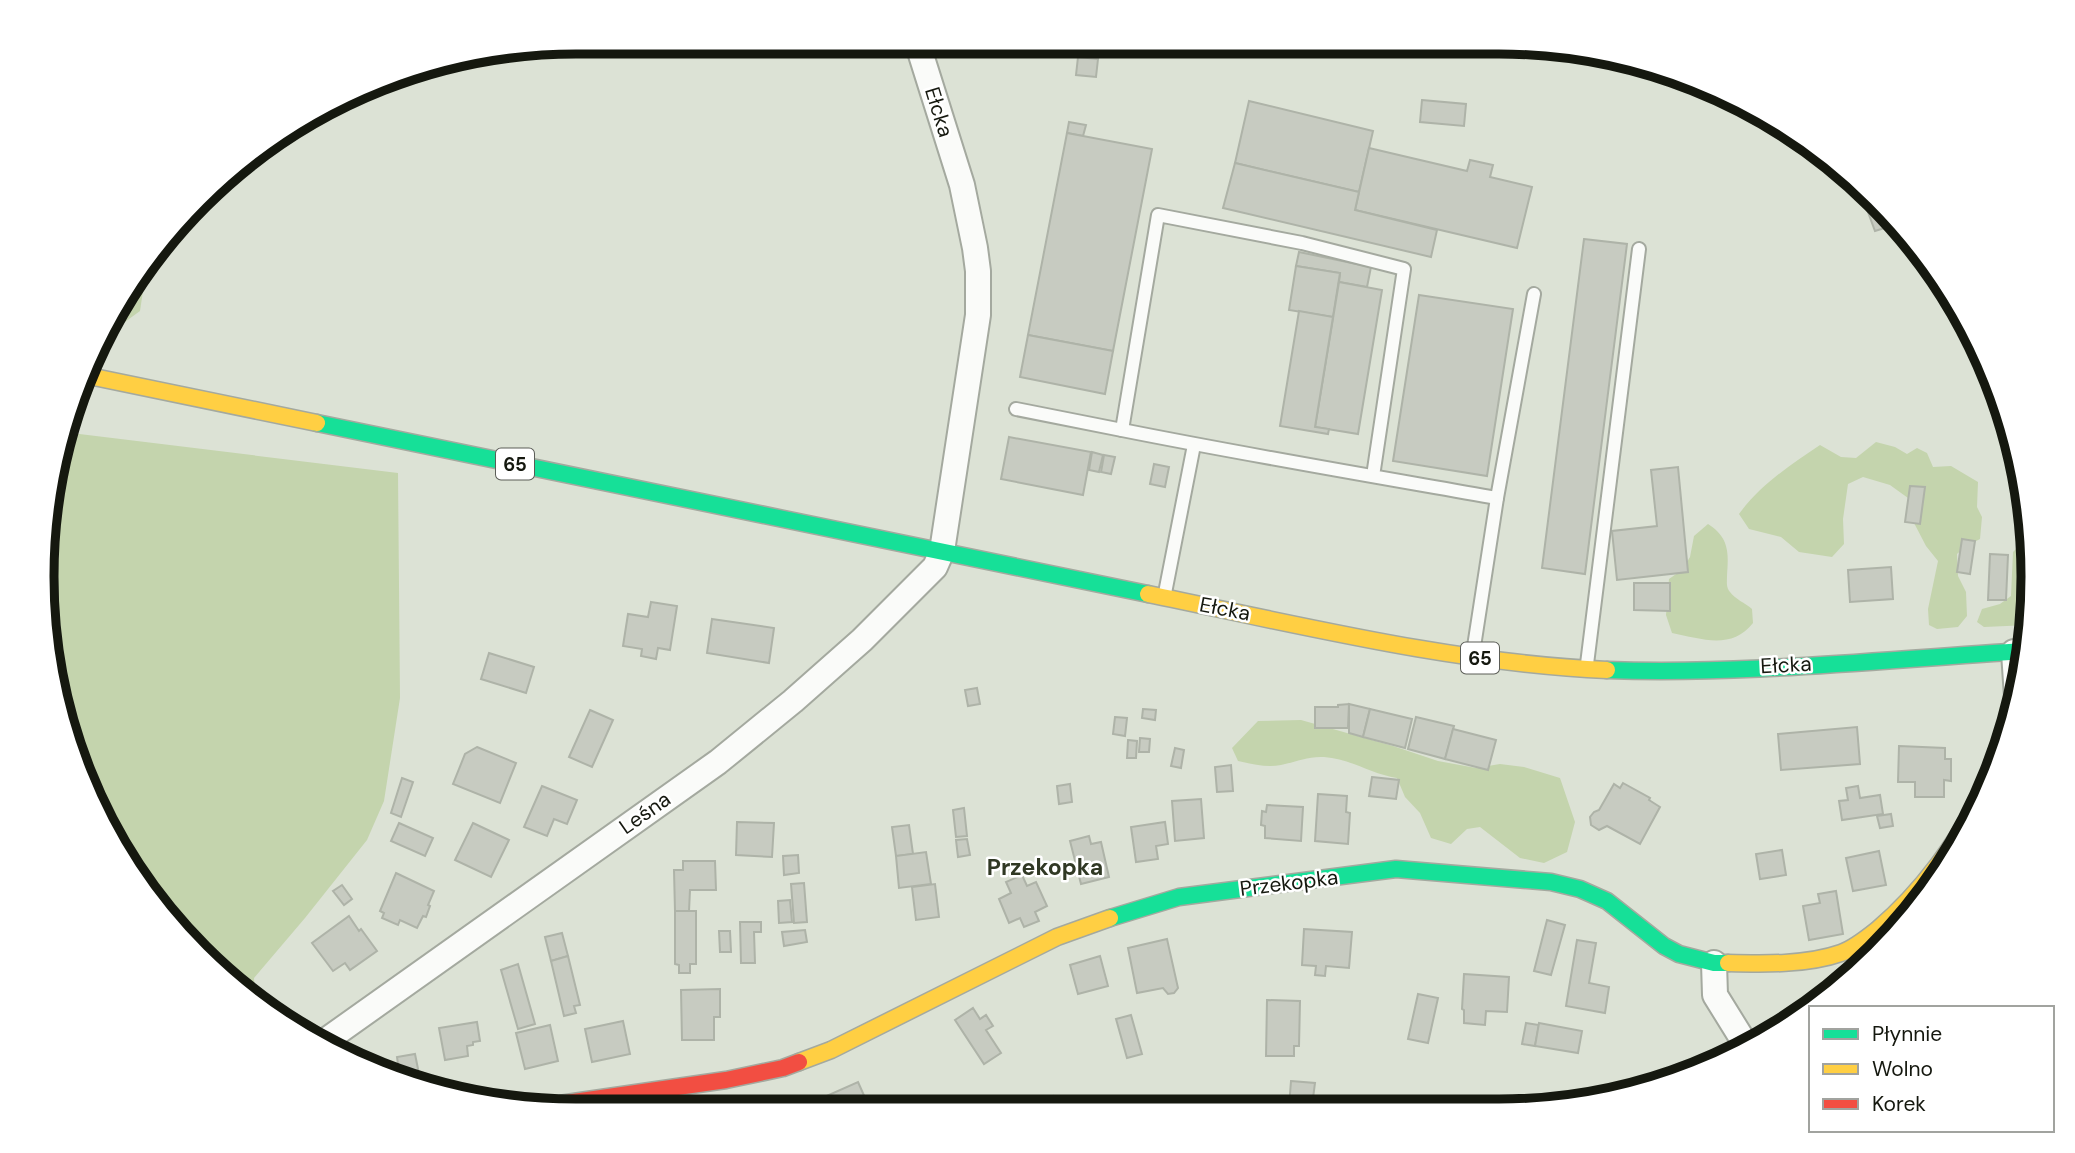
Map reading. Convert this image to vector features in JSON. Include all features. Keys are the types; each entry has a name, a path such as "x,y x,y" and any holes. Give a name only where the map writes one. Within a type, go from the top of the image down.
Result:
{"main road":[{"name":"65","path":"94,377 942,551"},
{"name":"Ełcka","path":"942,551 1384,642 1472,657 1587,668 1742,668 2015,651"},
{"name":"Przekopka","path":"594,1099 782,1069 831,1050 1057,937 1179,897 1396,869 1551,882 1580,889 1607,901 1664,946 1679,954 1714,963 1761,964 1801,961 1842,953 1869,936 1904,905"}],"street":[{"name":"Ełcka","path":"922,54 962,185 978,271 978,315 942,551"},
{"name":"Leśna","path":"331,1037 718,762 862,640 935,567 942,551"},
{"path":"1714,963 1715,995 1742,1038"}],"lane":[{"path":"1122,430 1158,215 1302,243 1404,269 1373,476"},
{"path":"1587,668 1587,649 1639,249"},
{"path":"1472,657 1497,498 1534,294"},
{"path":"1016,409 1497,498"},
{"path":"1164,597 1194,444"}],"green space":[{"path":"144,283 140,311 118,327"},
{"path":"74,433 398,473 400,698 384,801 367,840 254,978 255,987 207,946 142,867 108,807 82,744 64,678 55,611 54,576 59,508"},
{"path":"1876,442 1895,447 1907,454 1917,448 1927,453 1933,467 1951,466 1978,482 1977,507 1982,517 1980,539 1957,554 1958,576 1966,592 1967,616 1958,627 1937,629 1929,625 1928,609 1938,561 1926,546 1913,521 1908,498 1890,485 1863,477 1848,484 1843,519 1844,544 1832,557 1799,552 1781,537 1749,529 1739,514 1766,485 1820,445 1841,457 1856,458"},
{"path":"1708,524 1720,534 1726,546 1729,590 1752,609 1753,623 1736,637 1726,640 1705,640 1672,633 1666,615 1669,579 1682,570 1690,557 1694,536"},
{"path":"2020,545 2018,625 1984,627 1977,622 1982,609 2000,604 2011,596 2013,552"},
{"path":"1301,720 1438,761 1476,768 1500,764 1524,767 1560,778 1575,822 1567,852 1544,863 1520,858 1480,827 1467,829 1451,844 1431,838 1420,813 1405,797 1397,778 1334,758 1307,758 1270,766 1238,761 1232,748 1258,721"}],"building":[{"path":"1078,57 1098,59 1096,77 1076,75"},
{"path":"1422,100 1466,104 1464,126 1420,122"},
{"path":"1249,101 1373,131 1359,192 1235,163"},
{"path":"1069,122 1086,125 1083,136 1067,133"},
{"path":"1067,133 1152,149 1113,351 1028,335"},
{"path":"1369,148 1467,171 1470,160 1493,165 1490,177 1532,187 1517,248 1355,210"},
{"path":"1235,163 1359,192 1355,210 1437,230 1431,257 1223,208"},
{"path":"1865,204 1887,227 1875,231"},
{"path":"1584,239 1627,244 1585,574 1542,568"},
{"path":"1299,252 1371,267 1367,287 1339,282 1340,273 1296,266"},
{"path":"1296,266 1340,273 1333,317 1289,310"},
{"path":"1339,282 1382,290 1358,434 1315,427"},
{"path":"1419,295 1513,309 1487,476 1393,461"},
{"path":"1299,311 1333,317 1315,427 1329,429 1328,434 1280,426"},
{"path":"1028,335 1113,351 1105,394 1020,377"},
{"path":"1009,437 1091,452 1083,495 1001,479"},
{"path":"1092,452 1103,455 1099,472 1089,470"},
{"path":"1104,455 1115,457 1111,474 1101,472"},
{"path":"1154,464 1169,467 1165,487 1150,484"},
{"path":"1678,467 1688,572 1617,580 1612,531 1657,526 1651,470"},
{"path":"1910,486 1925,487 1920,524 1905,522"},
{"path":"1962,539 1975,541 1970,574 1957,572"},
{"path":"1990,554 2008,555 2006,600 1988,600"},
{"path":"1891,567 1893,599 1850,602 1848,570"},
{"path":"1634,583 1670,583 1670,611 1634,610"},
{"path":"651,602 677,606 670,650 658,648 656,659 641,656 642,649 623,646 628,614 648,617"},
{"path":"712,619 774,628 769,663 707,653"},
{"path":"489,653 534,667 526,693 481,679"},
{"path":"977,688 980,704 968,706 965,690"},
{"path":"1349,704 1370,709 1363,737 1349,733"},
{"path":"1349,704 1348,728 1315,728 1315,707"},
{"path":"1143,709 1156,710 1155,720 1142,718"},
{"path":"1370,709 1412,719 1405,748 1363,737"},
{"path":"590,710 613,720 592,767 569,757"},
{"path":"1115,717 1127,718 1125,736 1113,734"},
{"path":"1416,717 1454,726 1445,759 1408,749"},
{"path":"1857,727 1860,764 1781,770 1778,734"},
{"path":"1453,729 1496,740 1488,770 1445,759"},
{"path":"1140,738 1150,739 1149,752 1139,752"},
{"path":"1128,740 1137,741 1136,758 1127,758"},
{"path":"1899,746 1945,748 1945,759 1951,759 1951,781 1944,780 1944,797 1915,797 1915,782 1898,782"},
{"path":"477,747 516,763 500,803 453,784 465,754"},
{"path":"1175,748 1184,750 1181,768 1171,766"},
{"path":"1231,765 1233,791 1217,792 1215,767"},
{"path":"1372,777 1399,780 1396,799 1369,796"},
{"path":"402,778 413,782 401,817 391,813"},
{"path":"1623,783 1650,798 1649,800 1660,807 1640,844 1607,826 1599,830 1591,825 1590,817 1599,810 1614,784 1620,788"},
{"path":"1070,784 1072,802 1059,804 1057,786"},
{"path":"542,786 577,800 567,824 554,819 547,836 524,827"},
{"path":"1858,786 1860,798 1880,795 1883,814 1842,820 1839,801 1848,800 1846,788"},
{"path":"1318,794 1347,796 1346,812 1350,813 1348,844 1315,841"},
{"path":"1201,799 1204,838 1175,841 1172,801"},
{"path":"1267,805 1303,807 1301,841 1265,838 1265,826 1261,825 1262,811 1266,812"},
{"path":"964,808 967,836 956,837 953,810"},
{"path":"1891,814 1893,826 1880,828 1877,816"},
{"path":"737,822 774,823 772,857 736,855"},
{"path":"1165,822 1168,844 1156,846 1158,859 1136,862 1131,827"},
{"path":"399,823 433,838 425,856 391,841"},
{"path":"473,823 509,840 491,877 455,860"},
{"path":"909,825 913,854 896,856 892,827"},
{"path":"1089,836 1091,844 1101,842 1109,877 1081,884 1070,841"},
{"path":"967,839 970,855 958,857 956,840"},
{"path":"1782,850 1786,875 1760,879 1756,854"},
{"path":"1879,851 1886,885 1853,891 1846,858"},
{"path":"926,852 931,884 899,888 896,856"},
{"path":"798,855 799,873 784,875 783,856"},
{"path":"683,861 715,861 716,890 690,890 689,911 675,911 674,870 683,870"},
{"path":"396,873 434,891 426,917 423,916 417,928 400,920 398,925 382,918 384,913 380,911"},
{"path":"1022,875 1027,886 1036,882 1047,906 1035,912 1039,921 1024,927 1020,918 1009,923 999,899 1011,893 1006,882"},
{"path":"804,883 807,922 794,923 791,884"},
{"path":"935,884 939,917 916,920 912,887"},
{"path":"342,885 352,899 344,905 333,891"},
{"path":"1836,891 1843,934 1809,940 1803,906 1820,903 1818,894"},
{"path":"790,900 792,922 779,923 778,901"},
{"path":"675,911 696,911 696,964 690,964 690,973 679,973 679,965 675,964"},
{"path":"349,916 377,951 350,970 345,963 333,971 312,943"},
{"path":"1547,920 1565,925 1551,975 1534,971"},
{"path":"740,922 761,922 761,932 754,932 755,963 741,963"},
{"path":"1304,929 1352,932 1349,968 1326,966 1325,976 1315,975 1316,966 1302,965"},
{"path":"805,930 807,942 784,946 782,932"},
{"path":"719,931 730,931 731,952 720,952"},
{"path":"562,933 568,956 551,961 545,937"},
{"path":"1167,939 1178,988 1174,993 1168,994 1163,988 1137,993 1128,948"},
{"path":"1577,940 1596,943 1589,983 1609,987 1605,1013 1566,1006"},
{"path":"568,956 580,1005 574,1006 576,1013 564,1016 551,961"},
{"path":"1100,956 1108,986 1078,994 1070,965"},
{"path":"518,964 535,1024 518,1029 501,970"},
{"path":"1464,974 1509,977 1507,1012 1486,1011 1485,1025 1464,1023"},
{"path":"720,989 720,1017 714,1017 714,1040 682,1040 681,990"},
{"path":"1418,994 1438,998 1428,1043 1408,1039"},
{"path":"1267,1000 1300,1001 1299,1046 1294,1046 1294,1056 1266,1056"},
{"path":"973,1008 980,1019 986,1015 993,1026 986,1030 1001,1053 984,1064 955,1020"},
{"path":"1131,1015 1142,1054 1127,1058 1116,1019"},
{"path":"623,1021 630,1054 592,1062 585,1029"},
{"path":"477,1022 480,1041 467,1046 468,1056 445,1060 439,1028"},
{"path":"1526,1023 1539,1025 1535,1046 1522,1044"},
{"path":"1539,1023 1582,1031 1578,1053 1535,1046"},
{"path":"550,1025 558,1061 525,1069 516,1033"},
{"path":"415,1054 419,1074 399,1067 397,1057"},
{"path":"1291,1081 1315,1083 1313,1099 1290,1099"},
{"path":"858,1082 866,1099 822,1099"}],"traffic: fast":[{"path":"317,423 1148,594"},
{"path":"1607,670 1764,668 2015,652"},
{"path":"1110,918 1179,897 1396,869 1551,882 1580,889 1607,901 1664,946 1679,954 1714,963 1728,963"}],"traffic: slow":[{"path":"94,377 317,423"},
{"path":"1148,594 1434,651 1491,660 1607,670"},
{"path":"1728,963 1800,962 1841,953 1877,930 1909,899"},
{"path":"799,1062 831,1050 1057,937 1110,918"}],"traffic: jam":[{"path":"594,1099 726,1080 799,1062"}],"district":[{"name":"Przekopka","path":"1045,867"}]}
